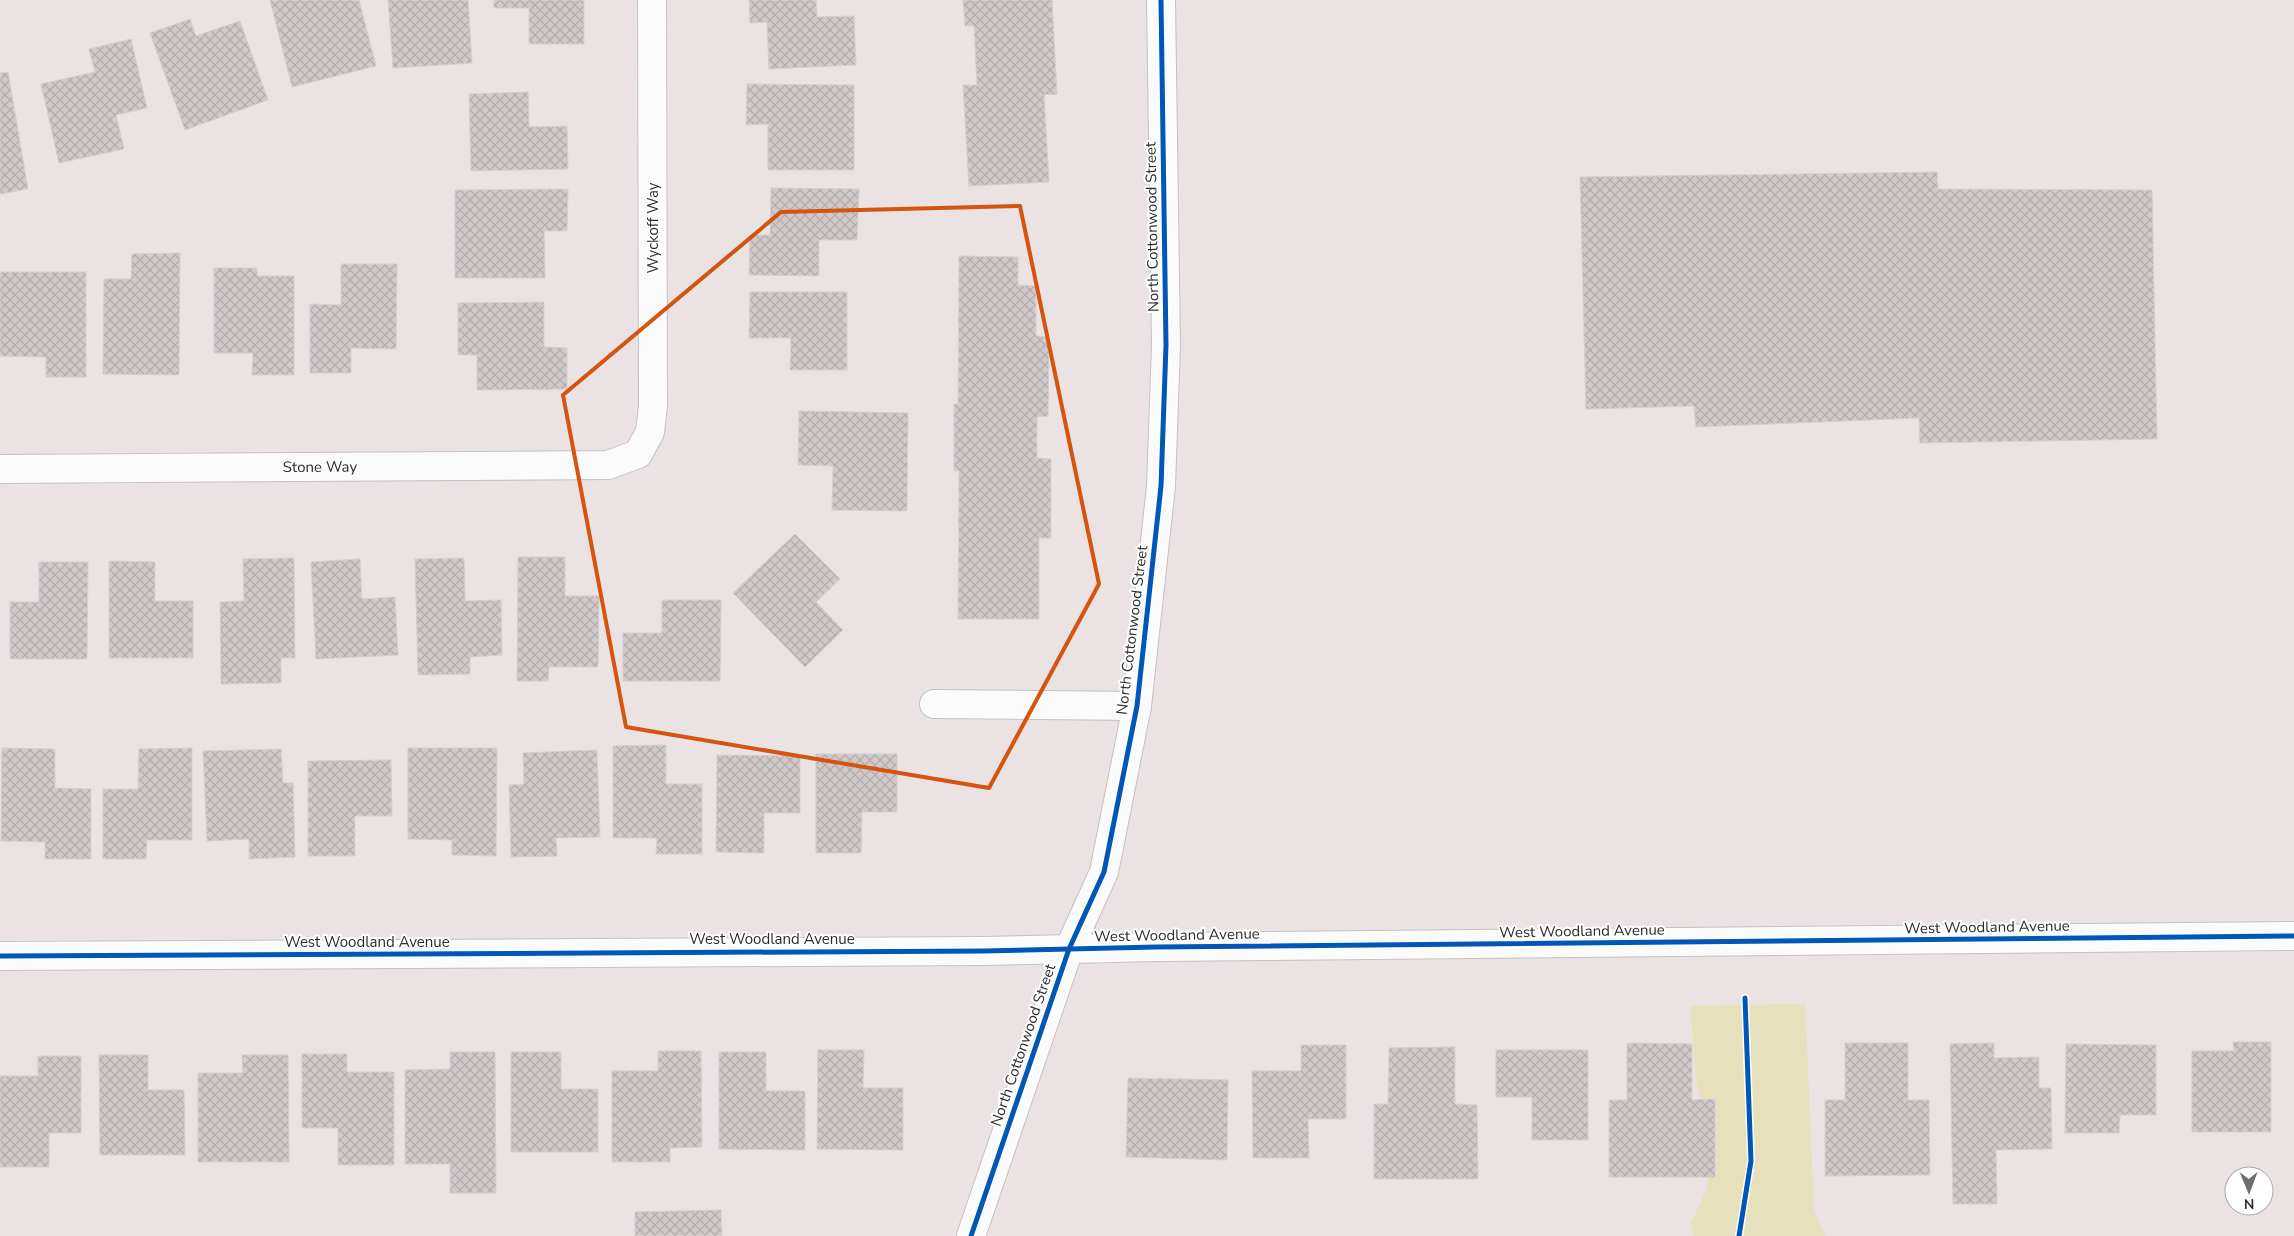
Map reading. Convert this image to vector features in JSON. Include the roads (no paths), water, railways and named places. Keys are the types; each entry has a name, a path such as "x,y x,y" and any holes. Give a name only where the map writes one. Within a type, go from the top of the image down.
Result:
{"street":[{"name":"Wyckoff Way","path":"638,454 650,432 653,406 652,0"},
{"name":"North Cottonwood Street","path":"971,1236 1069,949 1104,872 1138,706 1161,486 1166,345 1161,0"},
{"name":"Stone Way","path":"0,469 608,465 638,454"},
{"path":"934,704 1138,706"},
{"name":"West Woodland Avenue","path":"0,956 1069,949 2294,936"}]}
